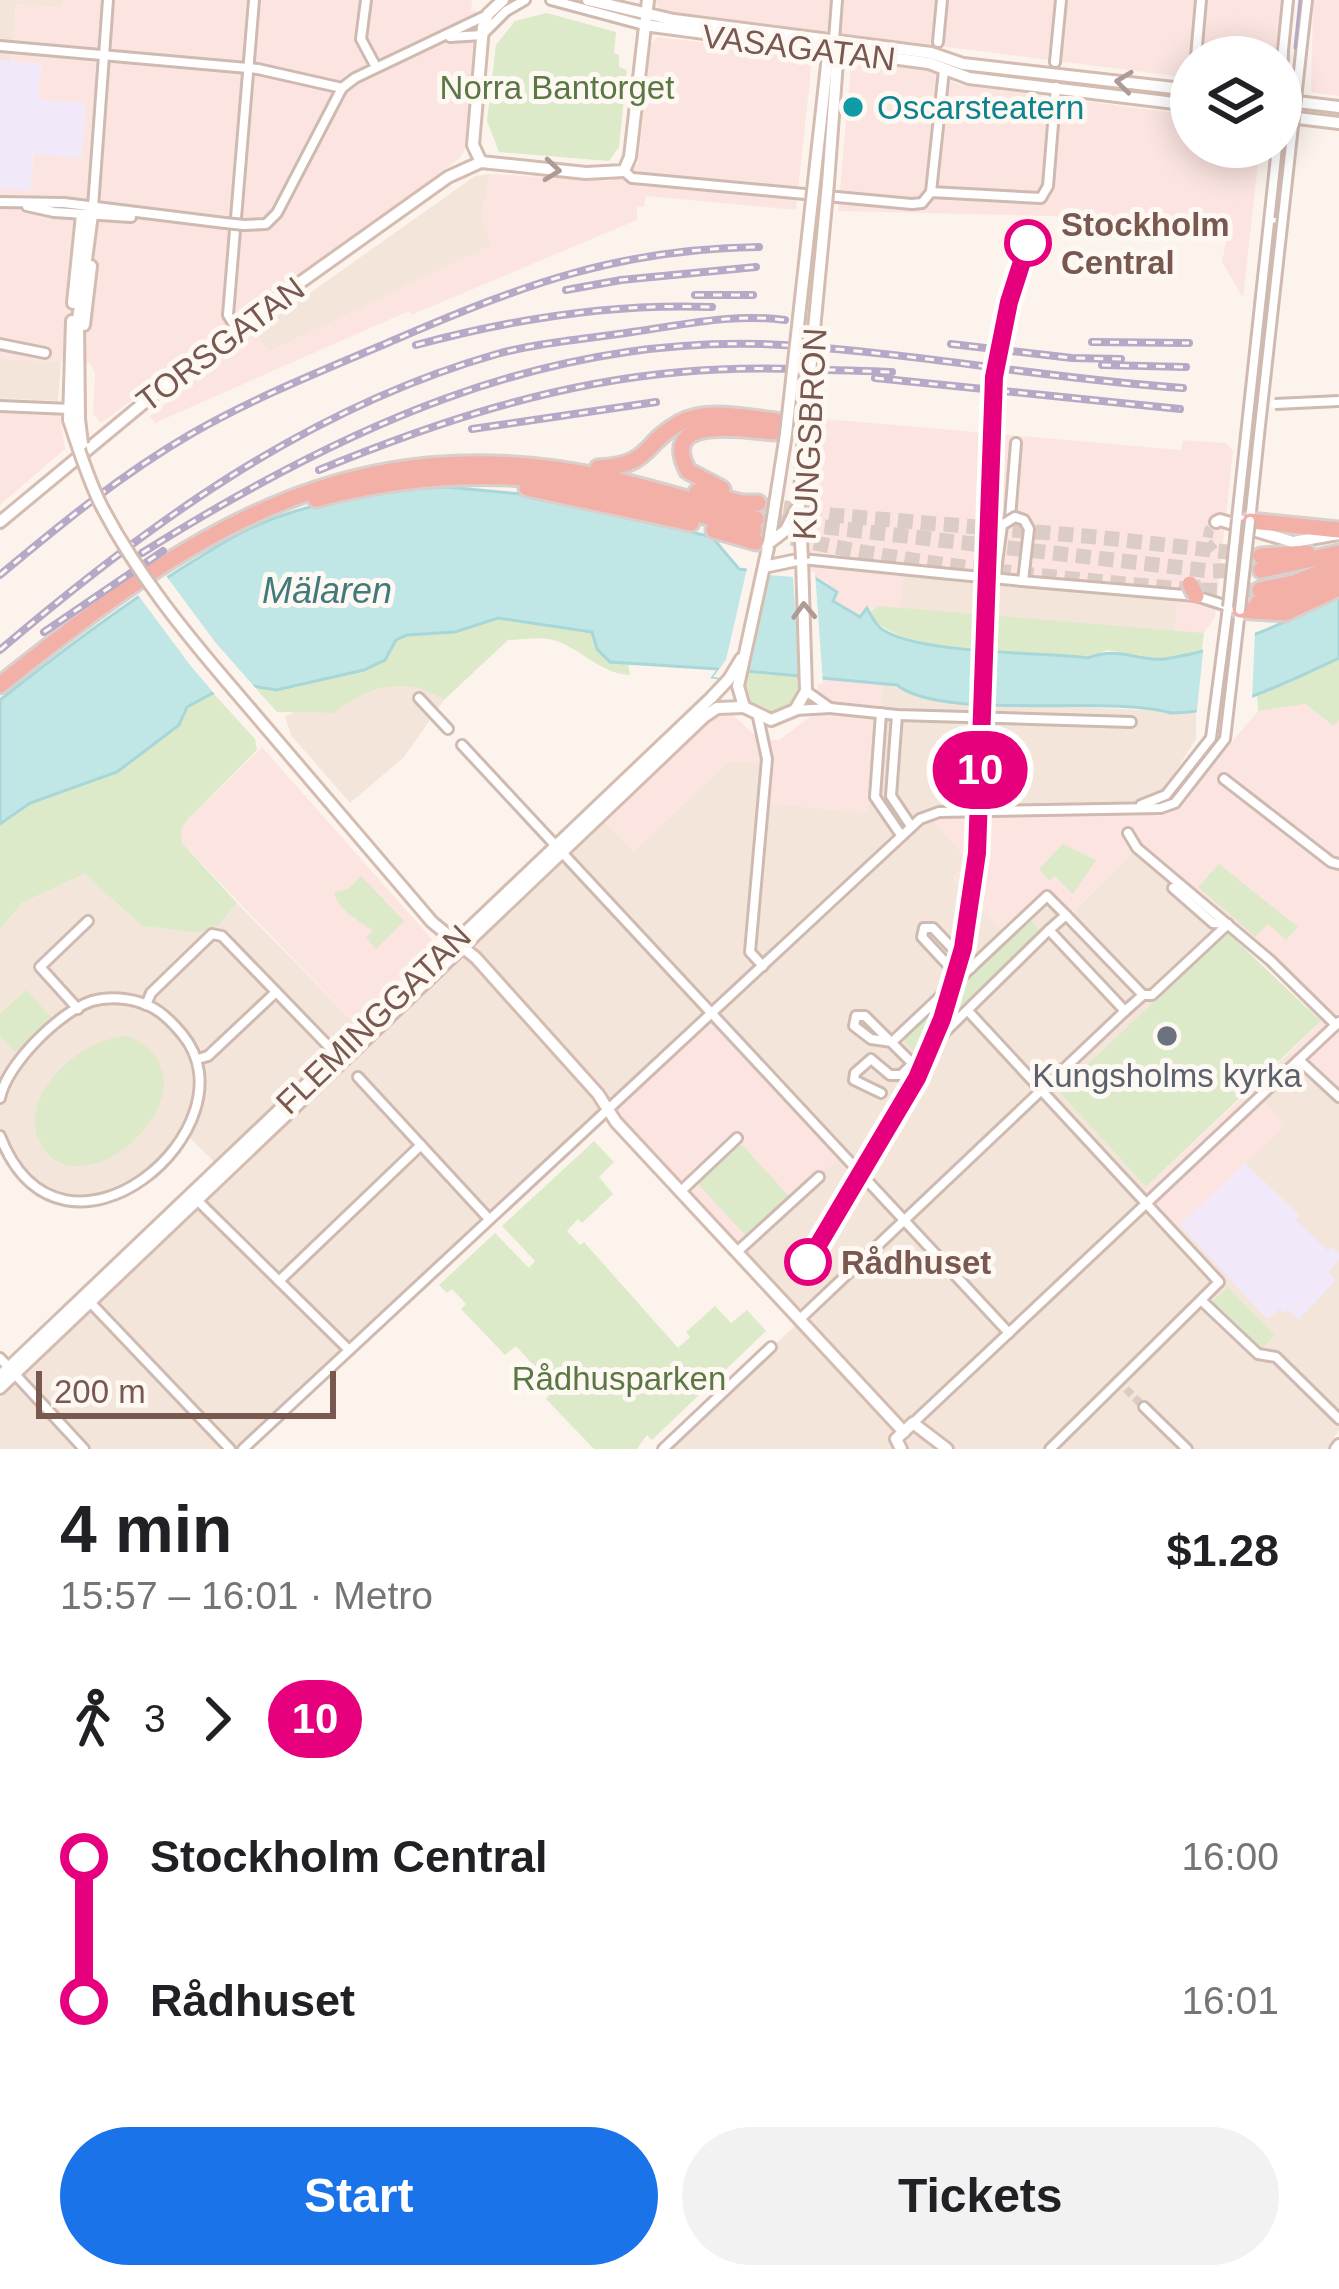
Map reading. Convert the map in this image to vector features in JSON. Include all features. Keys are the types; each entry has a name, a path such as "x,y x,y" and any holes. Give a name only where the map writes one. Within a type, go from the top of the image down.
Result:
{"highway":[{"path":"598,468 622,466 643,457 668,431 691,418 722,415 781,427"},
{"path":"759,527 697,479 682,461 682,450 696,430 781,427"},
{"path":"0,689 129,585 223,527 332,484 422,465 504,457 598,468 742,503 759,527"},
{"path":"422,465 521,467 603,477 759,527"},
{"path":"0,689 191,552 292,506 369,487 440,477 549,480 759,527"},
{"path":"484,477 640,511 759,527"},
{"path":"1244,520 1339,532"},
{"path":"1261,563 1339,550"},
{"path":"1339,571 1288,597 1259,596 1294,583 1339,571"},
{"path":"1234,609 1285,613 1339,588"}],"main road":[{"path":"503,0 488,14 482,35 473,145 481,162 586,173 624,171 630,157 648,0"},
{"name":"VASAGATAN","path":"588,0 645,20 929,63 969,79 1170,102"},
{"path":"821,183 833,48"},
{"name":"VASAGATAN","path":"833,48 931,53 963,64 1056,68 1170,87"},
{"path":"944,70 963,64"},
{"path":"1302,103 1339,107"},
{"path":"1302,117 1339,123"},
{"name":"TORSGATAN","path":"448,177 473,145"},
{"name":"TORSGATAN","path":"0,522 236,328 448,177 481,162"},
{"name":"KUNGSBRON","path":"734,680 764,567 759,527 781,427 821,183"},
{"name":"KUNGSBRON","path":"806,688 799,505 816,317 821,183"},
{"path":"73,414 88,211"},
{"path":"88,211 73,414 85,465 104,509 154,590 356,835 476,958 904,1436 947,1449"},
{"path":"800,316 816,317"},
{"path":"781,427 804,430"},
{"path":"759,527 786,530 799,505"},
{"path":"1216,522 1305,543 1339,532"},
{"path":"1261,563 1269,536"},
{"path":"764,567 802,559"},
{"path":"734,680 744,707 758,717 777,719 795,710 806,688"},
{"name":"FLEMINGGATAN","path":"87,1299 734,680"},
{"name":"FLEMINGGATAN","path":"557,850 704,716 717,708 744,707"},
{"name":"FLEMINGGATAN","path":"0,1388 6,1369 197,1200 339,1058"}],"street":[{"path":"88,211 108,0"},
{"path":"236,328 228,315 254,0"},
{"path":"366,0 362,38 376,67"},
{"path":"445,38 482,35 525,0"},
{"name":"VASAGATAN","path":"550,0 645,20"},
{"path":"833,48 837,0"},
{"path":"938,42 942,0"},
{"path":"931,192 1041,198 1048,186 1060,0"},
{"path":"1198,36 1201,0"},
{"path":"1284,36 1288,0"},
{"path":"1244,520 1258,325 1307,0"},
{"path":"0,202 260,226 272,220 342,88 488,14"},
{"path":"0,46 248,68 342,88"},
{"path":"624,171 632,178 922,203 931,192 944,70"},
{"path":"1135,806 1166,795 1206,747 1215,728 1262,404 1276,168"},
{"path":"14,204 64,203 88,211"},
{"path":"1258,325 1270,325"},
{"path":"0,344 44,353"},
{"path":"1250,404 1339,401"},
{"path":"0,406 73,414"},
{"path":"995,578 1000,531 1010,518 1016,443"},
{"path":"1010,518 1024,520 1029,529 1023,581"},
{"path":"802,559 1023,581 1193,590 1234,609"},
{"path":"243,1449 911,826 939,812 1161,808 1175,803 1223,743 1228,727 1234,609"},
{"path":"806,688 830,708"},
{"path":"419,698 448,729"},
{"path":"795,710 1132,722"},
{"path":"881,713 875,797 901,836"},
{"path":"897,715 891,796 911,826"},
{"path":"758,717 766,759 750,952 763,966"},
{"path":"462,745 1009,1333"},
{"path":"1224,779 1335,863"},
{"path":"875,797 891,796"},
{"path":"886,1449 1338,1024 1137,848 1128,833"},
{"path":"1173,888 1213,923 1228,925"},
{"path":"892,1042 1047,896 1143,995"},
{"path":"881,1093 860,1086 855,1073 871,1059 895,1077 913,1064 1066,915"},
{"path":"77,1009 40,967 88,921"},
{"path":"800,1318 1125,1011 1143,995 1152,995 1228,925"},
{"path":"960,978 922,937 924,928 933,928 971,968"},
{"path":"1049,930 1125,1011"},
{"path":"146,1005 151,993 212,934 221,936 339,1058"},
{"path":"198,1059 208,1056 276,992"},
{"path":"0,1098 1,1084 16,1064 77,1009 112,998 146,1005 176,1027 198,1059 200,1092 186,1134 137,1183 117,1196 95,1202 69,1201 45,1193 14,1167 0,1136"},
{"path":"968,1011 1219,1282 1122,1386 1050,1449"},
{"path":"892,1042 864,1035 854,1026 856,1016 865,1016 892,1042 913,1064"},
{"path":"1299,1060 1339,1097"},
{"path":"358,1077 489,1220"},
{"path":"680,1191 737,1138"},
{"path":"279,1281 421,1145"},
{"path":"738,1251 819,1177"},
{"path":"197,1200 349,1350"},
{"path":"87,1299 230,1449"},
{"path":"1202,1301 1258,1354 1276,1357 1339,1419"},
{"path":"663,1449 771,1347"},
{"path":"6,1369 84,1449"},
{"path":"1144,1408 1186,1449"}],"shaded area":[{"path":"0,0 63,0 62,8 16,4 11,61 0,60"},
{"path":"63,0 472,0 476,52 469,142 460,158 101,423 93,414 95,374 90,363 0,359 0,188 30,190 34,154 81,157 86,104 38,100 41,64 11,61 16,4 61,8"},
{"path":"655,0 1282,0 1278,36 1170,36 1170,75 659,10"},
{"path":"1313,0 1339,0 1339,96 1311,92"},
{"path":"658,37 808,55 812,60 796,210 646,196 644,207 637,207 637,220 411,315 409,311 155,423 150,416 255,332 269,352 491,245 481,219 490,174 610,181 638,164 651,44"},
{"path":"0,60 41,64 38,99 86,103 81,158 34,154 30,191 0,188"},
{"path":"855,62 928,70 960,85 1170,112 1170,168 1258,168 1243,298 1222,262 1227,236 1224,220 838,211"},
{"path":"490,174 481,219 492,245 269,352 255,332 475,176"},
{"path":"0,359 61,361 58,401 0,398"},
{"path":"0,398 58,401 65,449 0,505"},
{"path":"814,418 1181,450 1183,440 1226,443 1233,451 1215,617 1204,633 1175,634 1177,601 904,576 899,608 867,609 861,618 833,600 827,583 809,573 804,541"},
{"path":"903,576 1178,601 1175,634 899,608"},
{"path":"820,677 883,684 874,797 865,813 762,803 766,764 730,760 634,851 605,822 716,715 732,714 759,739 779,740 811,716"},
{"path":"883,684 949,700 1196,713 1196,739 1158,799 968,862 953,877 1047,895 1069,916 1137,848 1229,932 1059,1092 1146,1187 1146,1202 1174,1230 1285,1125 1251,1089 1290,1052 1339,1097 1339,1430 1327,1449 665,1449 800,1321 737,1252 711,1014 245,1449 0,1449 0,1398 605,822 634,851 730,760 766,764 874,797"},
{"path":"394,685 425,687 444,700 404,757 350,803 291,735 285,716 333,713 354,696"},
{"path":"1305,704 1334,725 1339,720 1339,1097 1290,1052 1321,1021 1137,849 1068,916 1046,895 1004,934 952,877 968,861 928,815 1135,805 1158,816 1173,812 1258,711"},
{"path":"262,747 438,946 357,1025 182,843 181,830 188,819"},
{"path":"84,874 142,926 198,933 218,926 237,903 357,1025 214,1162 187,1135 138,1184 117,1197 69,1202 33,1186 14,1168 0,1139 0,930 22,903"},
{"path":"711,1013 843,1154 737,1252 606,1111"},
{"path":"1251,1089 1286,1125 1174,1231 1146,1202 1146,1187"},
{"path":"1245,1163 1299,1215 1296,1220 1328,1251 1333,1247 1339,1253 1328,1272 1336,1280 1298,1320 1289,1310 1280,1309 1267,1319 1180,1225"}],"green space":[{"name":"Norra Bantorget","path":"547,13 616,32 614,53 619,55 619,67 627,70 619,147 609,161 499,152 487,121 496,45 515,21"},
{"path":"879,606 1204,633 1202,650 1166,660 1107,650 1088,658 1004,653 903,637 881,626 871,611"},
{"path":"498,618 592,632 610,662 628,662 630,675 609,670 560,643 534,638 508,640 444,700 416,688 388,687 360,696 334,713 277,712 253,686 276,690 385,660 396,640 407,635 455,632"},
{"path":"1339,658 1339,720 1334,726 1305,704 1258,711 1257,692 1285,685"},
{"path":"745,671 800,676 795,702 776,713 754,707 744,694"},
{"path":"213,693 255,739 257,750 181,830 182,843 237,903 218,926 198,933 142,926 84,874 22,903 0,930 0,824 30,803 178,725 187,707"},
{"path":"1063,844 1096,860 1073,894 1055,876 1049,881 1039,869"},
{"path":"1219,864 1298,927 1286,940 1268,924 1255,937 1198,887"},
{"path":"361,876 404,921 376,949 366,937 373,931 344,910 334,892 348,889"},
{"path":"1029,919 1040,930 962,1006 951,995"},
{"path":"1227,932 1321,1021 1146,1187 1059,1092"},
{"path":"26,990 52,1018 15,1052 0,1036 0,1014"},
{"path":"947,998 958,1009 914,1052 904,1040"},
{"path":"128,1036 154,1055 164,1079 160,1104 146,1128 100,1162 74,1166 52,1158 38,1139 35,1119 39,1099 51,1079 87,1049"},
{"name":"Rådhusparken","path":"594,1141 614,1162 599,1177 613,1194 567,1231 580,1245 584,1242 678,1348 690,1337 686,1332 715,1306 731,1323 747,1310 766,1331 637,1449 594,1449 546,1399 555,1389 516,1346 505,1355 461,1309 466,1304 452,1289 447,1293 439,1285 495,1233 529,1268 535,1261 502,1226"},
{"path":"735,1145 742,1145 790,1197 747,1237 696,1182"},
{"path":"1228,1287 1275,1335 1259,1351 1211,1303"}],"water":[{"name":"Mälaren","path":"447,487 543,496 712,537 739,569 815,578 837,592 833,601 860,617 867,608 883,630 924,644 1088,658 1110,653 1171,658 1257,633 1339,596 1339,658 1257,695 1193,712 987,705 920,696 897,685 746,671 743,681 713,677 719,669 610,662 597,649 592,632 498,618 455,632 407,635 396,640 385,660 364,670 276,690 253,686 213,693 187,707 179,725 117,772 30,803 0,824 0,700 66,649 179,570 262,523 338,500"}],"pier":[{"path":"748,564 815,572 823,684 800,682 793,577 769,575 743,681 713,677 726,660"},
{"path":"164,573 260,693 218,698 190,665 135,591"},
{"path":"1255,630 1252,700 1196,719 1204,643"}],"tunnel":[{"path":"761,504 831,515 1261,556"},
{"path":"756,519 1210,571 1261,570"},
{"path":"1214,550 1207,542 1216,522"},
{"path":"769,533 890,557 1013,573 1219,591 1260,590"},
{"path":"1126,1389 1144,1407"}],"tram line":[{"path":"1296,36 1300,0"}],"railway":[{"path":"0,575 92,500 165,449 320,372 489,301 574,273 661,254 759,247"},
{"path":"566,290 756,267"},
{"path":"695,295 753,295"},
{"path":"416,345 562,315 712,307"},
{"path":"0,650 172,515 295,438 360,405 497,354 708,321 785,320"},
{"path":"1092,342 1189,343"},
{"path":"951,344 1121,359"},
{"path":"142,553 291,467 368,430 528,372 611,354 696,345 783,345 1183,388"},
{"path":"1102,365 1186,367"},
{"path":"319,470 451,421 587,385 733,369 892,372"},
{"path":"875,378 1180,409"},
{"path":"472,429 656,402"},
{"path":"44,632 163,551"}],"metro line":[{"name":"10","path":"808,1262 917,1078 942,1019 963,948 977,853 994,377 1009,302 1028,243"}],"place":[{"name":"Oscarsteatern","path":"853,107"},
{"name":"Stockholm Central","path":"1028,243"},
{"name":"Kungsholms kyrka","path":"1167,1036"},
{"name":"Rådhuset","path":"808,1262"}]}
